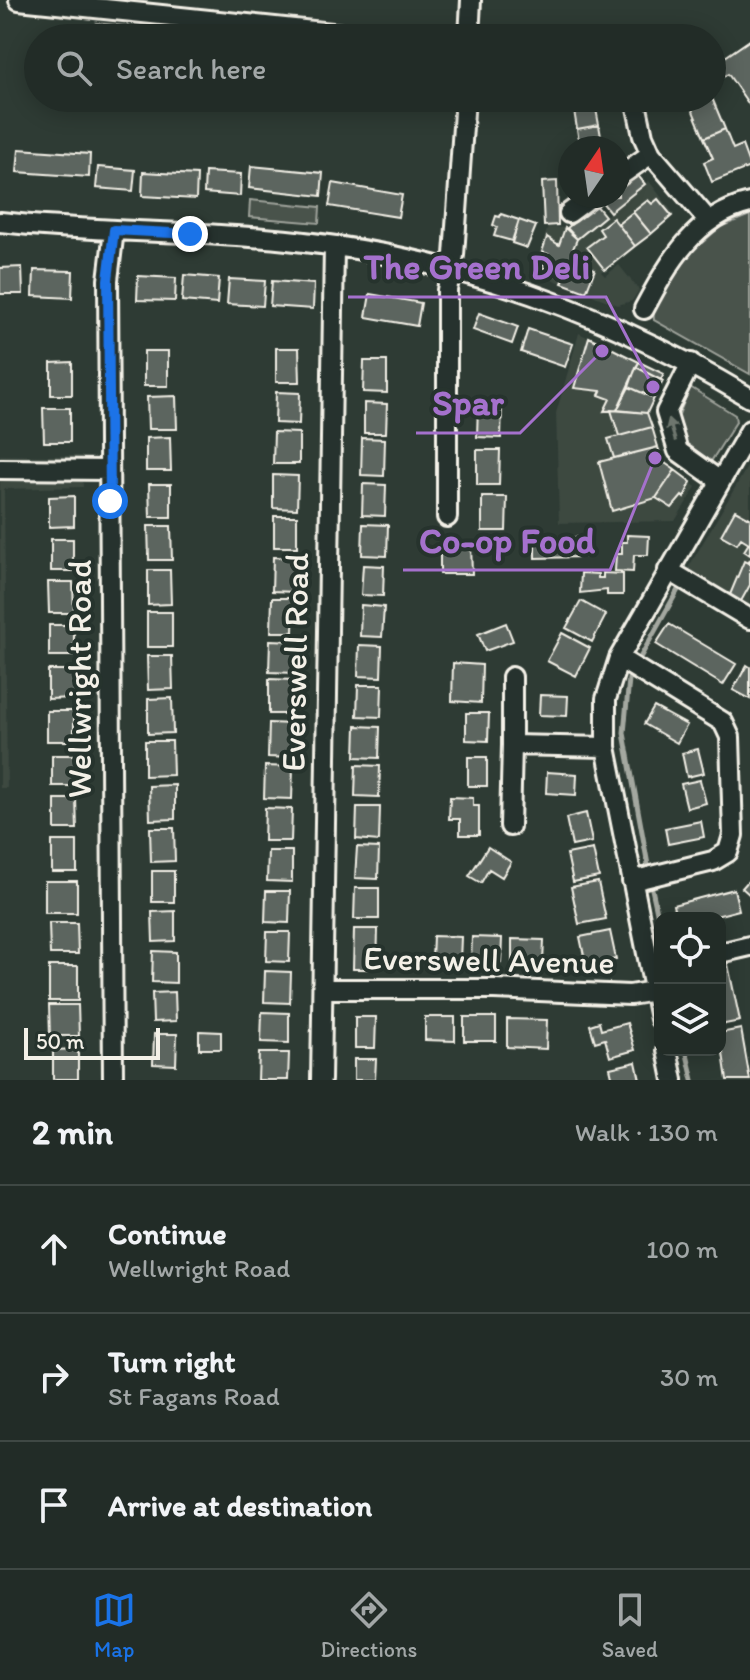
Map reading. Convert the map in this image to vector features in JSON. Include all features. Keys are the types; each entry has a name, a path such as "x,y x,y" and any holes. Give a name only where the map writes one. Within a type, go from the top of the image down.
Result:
{"street":[{"path":"19,0 176,8 285,24"},
{"path":"470,24 471,0"},
{"path":"447,517 447,290 464,112"},
{"path":"638,112 651,154 708,220"},
{"path":"630,169 651,154"},
{"path":"644,309 665,272 708,220 750,203"},
{"path":"569,213 576,208"},
{"path":"0,222 334,246 451,268 584,314 691,363 750,398"},
{"name":"Wellwright Road","path":"113,1080 108,280 114,230"},
{"name":"Everswell Road","path":"321,1080 334,246"},
{"path":"691,363 666,412 678,451 720,481"},
{"path":"654,965 632,881 606,747 606,699 619,658 750,430"},
{"path":"0,469 109,470"},
{"path":"668,570 750,619"},
{"path":"619,658 717,718 730,737 733,835 728,852 713,861 632,881"},
{"path":"510,826 512,677"},
{"path":"512,745 606,747"},
{"path":"726,952 750,946"},
{"name":"Everswell Avenue","path":"323,989 494,989 630,995 654,991"},
{"path":"668,1056 673,1080"}],"shaded area":[{"path":"649,181 674,214 601,272 605,276 619,265 639,290 632,301 618,305 533,272 548,227 567,228 577,239 615,208 630,208 630,196"},
{"path":"250,200 320,207 319,223 249,217"},
{"path":"750,215 750,374 654,320 654,309 661,288 696,242 702,243 720,227"},
{"path":"579,333 664,374 647,413 662,461 696,487 675,521 559,523 556,413"},
{"path":"690,387 735,415 736,422 710,463 687,447 676,422"},
{"path":"0,455 82,456 83,487 4,489 7,788 0,788"},
{"path":"750,462 750,615 684,575"}],"building":[{"path":"750,40 750,106 726,75 726,56"},
{"path":"574,112 597,112 599,125 577,129"},
{"path":"693,112 718,112 725,129 704,138"},
{"path":"599,125 601,136 578,136 577,129"},
{"path":"725,129 733,149 742,145 750,167 712,182 704,162 713,158 704,138"},
{"path":"19,149 90,154 89,177 17,172"},
{"path":"251,166 323,173 321,196 249,188"},
{"path":"98,167 135,170 133,191 96,188"},
{"path":"143,172 197,175 196,199 142,196"},
{"path":"205,172 241,174 240,196 204,193"},
{"path":"636,173 645,184 630,196 630,178"},
{"path":"557,181 558,225 544,226 542,182"},
{"path":"333,183 402,195 398,217 329,206"},
{"path":"658,199 672,216 651,234 633,212 648,200 652,204"},
{"path":"592,208 598,208 605,216 577,239 567,228"},
{"path":"633,212 651,234 635,246 618,224"},
{"path":"501,214 519,220 512,241 494,236 497,227 493,225 496,216 500,217"},
{"path":"613,218 635,246 605,270 587,247 603,235 599,229"},
{"path":"519,220 536,226 527,248 512,243"},
{"path":"565,228 577,239 573,249 584,258 582,264 595,269 586,292 562,283 564,279 542,267 548,254 542,252 547,237 559,245"},
{"path":"22,267 23,294 0,294 0,268"},
{"path":"34,270 73,271 72,298 33,296"},
{"path":"184,275 219,278 217,304 182,301"},
{"path":"138,276 176,278 175,301 137,300"},
{"path":"229,279 265,281 263,306 227,304"},
{"path":"272,281 314,284 313,309 270,306"},
{"path":"370,294 421,303 417,326 366,317"},
{"path":"479,313 518,327 512,344 473,330"},
{"path":"528,329 573,344 565,367 521,352"},
{"path":"589,337 639,362 617,410 604,411 610,399 599,395 601,391 574,388"},
{"path":"276,348 299,348 300,382 276,382"},
{"path":"144,351 168,351 168,386 144,386"},
{"path":"364,361 387,361 387,393 363,392"},
{"path":"72,362 72,395 51,395 51,363"},
{"path":"639,362 664,374 661,380 636,367"},
{"path":"636,367 663,381 654,398 629,387"},
{"path":"629,387 654,398 647,413 617,410"},
{"path":"276,392 300,393 299,424 275,423"},
{"path":"176,396 177,429 148,429 147,397"},
{"path":"364,403 387,404 386,433 364,433"},
{"path":"478,404 502,405 501,438 477,437"},
{"path":"43,408 70,408 70,442 44,442"},
{"path":"611,410 647,413 652,427 619,436"},
{"path":"652,427 658,447 614,458 608,439"},
{"path":"274,432 299,433 299,464 273,464"},
{"path":"170,437 171,471 146,471 146,438"},
{"path":"362,438 385,439 384,476 361,475"},
{"path":"658,447 662,461 675,470 656,498 612,511 599,462"},
{"path":"477,450 500,450 499,485 477,485"},
{"path":"675,470 691,482 684,498 682,496 672,508 656,498"},
{"path":"273,475 298,476 297,509 273,508"},
{"path":"149,484 171,484 171,517 150,517"},
{"path":"363,484 386,485 385,516 362,515"},
{"path":"74,496 74,526 49,527 49,497"},
{"path":"482,497 507,497 506,531 482,531"},
{"path":"735,510 750,518 750,555 744,551 749,543 741,538 737,544 721,535"},
{"path":"274,516 297,516 297,547 274,547"},
{"path":"363,524 388,525 387,556 362,555"},
{"path":"148,526 171,526 172,560 149,560"},
{"path":"627,535 649,536 648,555 634,555 633,572 615,571 616,554 622,554 622,542 627,542"},
{"path":"584,537 584,557 535,558 535,538"},
{"path":"51,539 73,539 73,571 51,571"},
{"path":"440,545 471,545 472,574 440,574"},
{"path":"273,557 296,558 296,592 272,591"},
{"path":"750,559 750,585 740,603 729,597 744,561 748,563"},
{"path":"363,565 384,566 383,596 361,595"},
{"path":"148,570 170,570 171,604 148,605"},
{"path":"581,573 598,574 598,578 603,578 603,573 623,574 623,595 607,595 607,590 580,593"},
{"path":"48,582 73,582 74,613 49,613"},
{"path":"272,598 294,598 293,632 271,632"},
{"path":"581,601 606,615 592,642 566,628"},
{"path":"361,605 384,607 382,637 360,636"},
{"path":"147,612 172,612 172,647 147,647"},
{"path":"506,623 513,641 485,651 478,634"},
{"path":"669,624 736,664 723,685 656,644"},
{"path":"49,625 74,625 74,656 49,656"},
{"path":"562,633 590,648 576,676 547,661"},
{"path":"270,640 295,641 295,673 269,672"},
{"path":"359,645 382,646 381,677 358,676"},
{"path":"147,656 172,656 173,689 148,690"},
{"path":"453,663 482,665 481,703 452,701"},
{"path":"747,665 750,667 750,699 733,690"},
{"path":"48,670 76,670 76,698 48,699"},
{"path":"269,679 294,680 293,714 269,714"},
{"path":"358,685 382,685 381,717 357,716"},
{"path":"540,695 568,696 567,716 539,715"},
{"path":"172,698 173,733 148,734 148,699"},
{"path":"654,707 687,725 677,743 644,724"},
{"path":"47,711 74,711 74,741 47,741"},
{"path":"466,713 489,713 488,741 466,740"},
{"path":"269,723 293,724 292,758 268,757"},
{"path":"356,726 380,727 379,758 355,757"},
{"path":"145,741 172,741 173,775 145,776"},
{"path":"698,749 704,773 687,777 682,753"},
{"path":"52,755 75,755 76,786 52,786"},
{"path":"468,757 487,757 487,786 468,786"},
{"path":"356,765 380,766 379,797 355,796"},
{"path":"265,766 293,767 292,799 264,798"},
{"path":"547,772 577,774 576,795 546,793"},
{"path":"700,780 706,803 687,808 681,784"},
{"path":"175,785 175,819 150,820 149,786"},
{"path":"450,797 473,798 473,806 479,806 479,835 460,835 460,819 449,819"},
{"path":"55,799 76,799 77,829 55,829"},
{"path":"357,807 380,807 379,841 356,839"},
{"path":"265,808 292,809 291,841 264,841"},
{"path":"586,813 592,842 572,846 566,818"},
{"path":"701,821 704,837 668,844 665,828"},
{"path":"150,828 174,828 175,861 151,862"},
{"path":"52,841 77,841 77,872 52,872"},
{"path":"357,847 379,848 378,879 355,878"},
{"path":"488,847 511,862 502,877 489,869 481,883 469,876"},
{"path":"593,849 599,877 573,882 567,854"},
{"path":"268,851 292,851 292,882 267,881"},
{"path":"152,871 174,871 174,902 152,902"},
{"path":"750,879 750,895 742,888"},
{"path":"45,881 77,881 77,913 45,913"},
{"path":"598,882 606,919 579,924 571,887"},
{"path":"355,888 379,888 379,919 354,919"},
{"path":"734,889 739,910 726,913 675,912 673,905"},
{"path":"266,891 290,891 289,923 265,922"},
{"path":"175,911 175,941 153,942 152,912"},
{"path":"49,923 77,923 78,954 50,954"},
{"path":"354,929 378,929 377,969 353,969"},
{"path":"610,931 616,959 586,965 580,937"},
{"path":"267,932 290,932 289,962 266,961"},
{"path":"433,936 461,937 460,961 432,960"},
{"path":"472,937 502,938 501,963 471,962"},
{"path":"512,939 544,940 543,963 512,962"},
{"path":"153,951 176,952 176,983 152,982"},
{"path":"726,960 740,1021 726,1024 726,984"},
{"path":"49,966 78,966 78,1001 49,1001"},
{"path":"265,971 291,972 290,1003 264,1002"},
{"path":"175,992 176,1021 153,1022 152,993"},
{"path":"49,1005 78,1005 79,1036 50,1036"},
{"path":"262,1012 289,1013 289,1043 261,1042"},
{"path":"355,1017 376,1017 375,1048 355,1048"},
{"path":"425,1017 455,1017 455,1041 425,1040"},
{"path":"464,1017 496,1017 496,1041 464,1041"},
{"path":"507,1019 547,1020 546,1049 507,1047"},
{"path":"599,1022 601,1030 627,1023 635,1050 610,1057 605,1039 595,1042 590,1025"},
{"path":"741,1029 750,1080 727,1080 723,1056 726,1056 726,1032"},
{"path":"199,1031 221,1032 221,1049 199,1049"},
{"path":"154,1034 177,1034 176,1065 153,1064"},
{"path":"78,1049 78,1079 53,1079 53,1050"},
{"path":"259,1053 289,1053 288,1080 258,1080"},
{"path":"354,1059 376,1059 375,1080 354,1080"},
{"path":"636,1062 640,1080 613,1080 610,1068"}],"waterway":[{"path":"641,656 679,588"},
{"path":"629,679 624,733 648,865"},
{"path":"652,889 657,912"},
{"path":"687,1056 693,1080"}],"place":[{"name":"Spar","path":"602,351"},
{"name":"The Green Deli","path":"653,387"},
{"name":"Co-op Food","path":"655,458"}],"route":[{"path":"110,501 108,280 114,230 190,234"}]}
